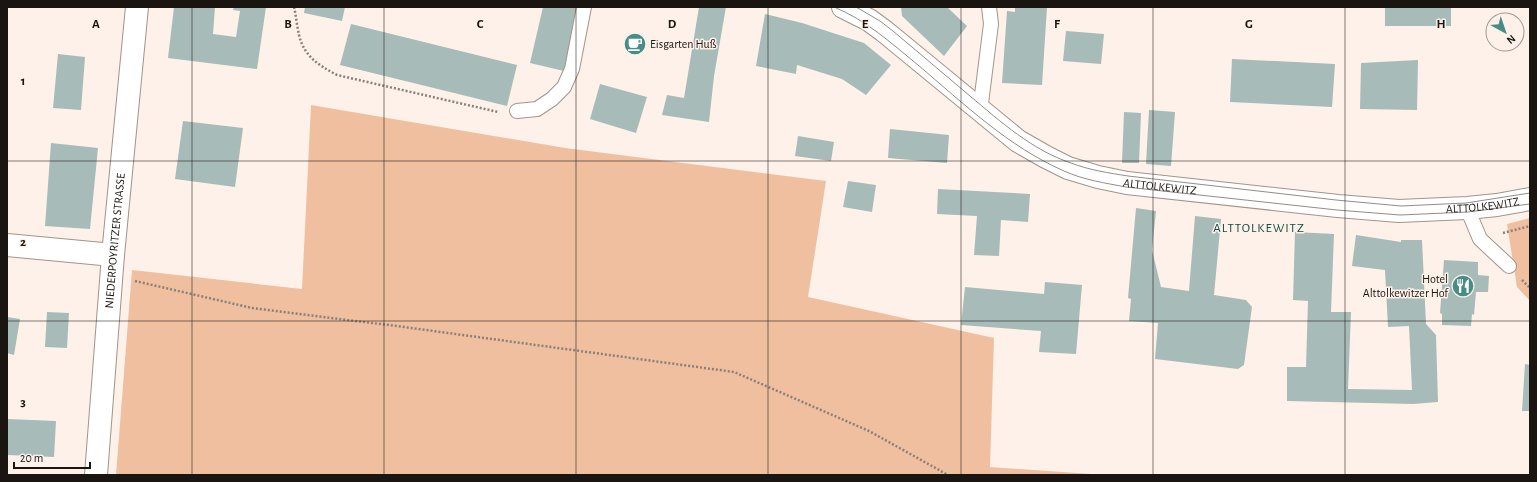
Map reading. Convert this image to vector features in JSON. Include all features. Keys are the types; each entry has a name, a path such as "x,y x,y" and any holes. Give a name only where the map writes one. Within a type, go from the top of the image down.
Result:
{"main road":[{"name":"NIEDERPOYRITZER STRASSE","path":"96,475 112,266 137,7"},
{"name":"ALTTOLKEWITZ","path":"843,7 868,20 884,31 1018,141 1068,168 1098,177 1127,183 1399,211 1467,208 1497,205 1530,199"},
{"path":"7,245 112,266"}],"lane":[{"path":"517,110 537,109 552,99 564,87 572,69 584,7"},
{"path":"980,111 991,24 989,7"},
{"path":"1467,208 1480,239 1509,266"}],"path":[{"path":"294,7 303,47 311,59 320,66 337,75 507,114 517,110"},
{"path":"112,266 252,308 412,328 734,372 869,431 948,475"}],"shaded area":[{"path":"311,105 565,148 826,181 808,297 994,338 990,467 1106,475 116,475 132,270 302,289"},
{"path":"1530,218 1530,301 1517,287 1507,224"}],"building":[{"path":"174,7 215,7 213,34 236,37 240,11 233,10 234,7 266,7 257,69 168,58"},
{"path":"305,7 345,7 342,21 304,13"},
{"path":"543,7 571,7 579,9 564,71 530,63"},
{"path":"699,7 726,7 714,76 709,122 662,115 667,95 684,98"},
{"path":"901,7 947,7 967,26 944,56 902,16"},
{"path":"1015,7 1047,7 1042,85 1002,83 1007,11 1015,12"},
{"path":"1385,7 1451,7 1451,26 1385,26"},
{"path":"765,14 802,23 864,43 891,65 866,95 842,79 797,65 796,74 756,66"},
{"path":"351,24 517,65 507,106 340,65"},
{"path":"1066,31 1104,34 1101,64 1063,61"},
{"path":"58,54 85,57 81,110 53,108"},
{"path":"1232,59 1335,64 1332,107 1230,102"},
{"path":"1418,60 1417,110 1360,109 1361,63"},
{"path":"600,84 647,97 636,133 590,119"},
{"path":"1149,110 1175,112 1171,166 1146,164"},
{"path":"1124,112 1141,113 1139,163 1122,163"},
{"path":"183,121 243,128 235,187 175,179"},
{"path":"890,129 949,135 947,163 888,158"},
{"path":"798,136 834,142 831,161 795,156"},
{"path":"51,143 98,148 90,229 45,226"},
{"path":"848,181 876,185 872,212 843,207"},
{"path":"938,189 1030,194 1028,222 1001,220 999,256 974,255 977,216 937,214"},
{"path":"1136,208 1156,211 1152,250 1161,287 1189,291 1195,216 1221,219 1214,295 1246,300 1252,307 1244,365 1238,369 1155,359 1158,323 1129,321 1131,299 1128,298"},
{"path":"1295,232 1334,234 1331,312 1351,312 1348,389 1412,390 1409,326 1388,327 1385,270 1352,266 1356,235 1401,242 1401,240 1422,240 1426,324 1436,335 1438,402 1413,404 1287,401 1287,367 1306,367 1308,301 1293,300"},
{"path":"1444,260 1478,262 1478,275 1489,276 1488,292 1476,292 1474,315 1472,314 1471,326 1442,325 1442,314 1440,313"},
{"path":"1045,282 1082,285 1076,354 1039,352 1041,331 961,325 965,287 1044,294"},
{"path":"47,312 69,313 67,348 45,347"},
{"path":"7,317 20,319 14,355 7,353"},
{"path":"1525,364 1530,365 1530,411 1522,411"},
{"path":"8,419 56,421 54,457 7,455"}],"tram line":[{"path":"834,7 868,25 988,124 1024,150 1064,171 1087,179 1126,187 1337,210 1400,215 1468,212 1530,204"},
{"path":"856,7 880,21 893,31 993,116 1030,143 1043,151 1085,168 1128,176 1401,206 1466,203 1530,193"}],"place":[{"name":"Eisgarten Huß","path":"635,44"},
{"name":"Hotel Alttolkewitzer Hof","path":"1463,286"}],"district":[{"name":"ALTTOLKEWITZ","path":"1259,228"}]}
